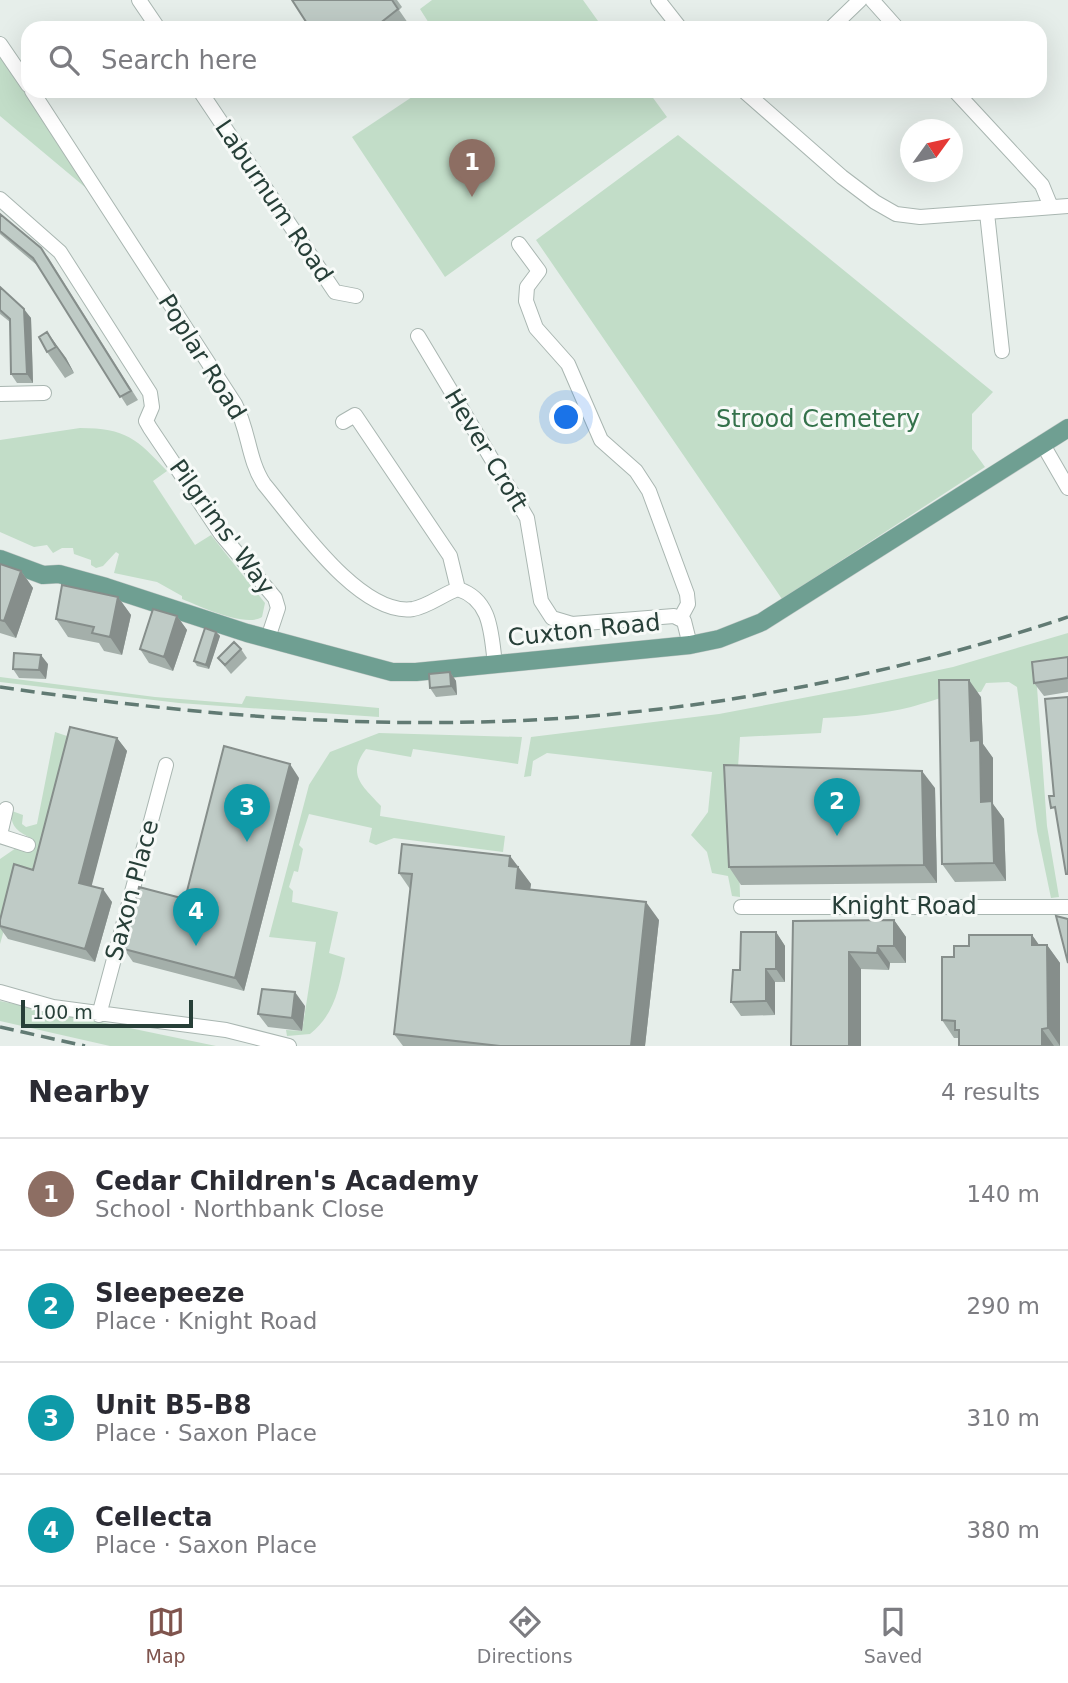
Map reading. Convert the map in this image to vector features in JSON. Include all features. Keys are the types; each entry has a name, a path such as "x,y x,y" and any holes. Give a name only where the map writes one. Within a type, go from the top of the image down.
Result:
{"main road":[{"name":"Cuxton Road","path":"0,547 47,565 59,574 268,638 392,672 690,645 719,639 762,622 1068,428"},
{"name":"Cuxton Road","path":"0,559 43,575 59,574"}],"street":[{"path":"139,0 153,21"},
{"path":"658,0 674,21"},
{"path":"838,21 860,0"},
{"path":"872,0 891,21"},
{"path":"0,44 21,75"},
{"name":"Poplar Road","path":"37,98 235,404 249,434 258,475 321,551 360,589 387,606 413,609 458,589"},
{"name":"Laburnum Road","path":"205,98 335,292 356,296"},
{"path":"759,98 842,177 896,214 920,217 1068,206"},
{"path":"961,98 1042,185 1051,207"},
{"name":"Pilgrims' Way","path":"0,199 60,252 150,393 152,404 146,421 221,534 276,600 278,608 268,638"},
{"path":"987,213 1002,351"},
{"path":"519,244 539,271 527,288 526,301 536,328 568,365 601,440 639,475 654,502 688,594 688,604 681,617 687,628 690,645"},
{"name":"Hever Croft","path":"418,336 527,518 541,601 552,618 572,624 681,617"},
{"path":"0,394 44,393"},
{"path":"343,422 355,415 450,556 458,589 473,597 486,613 495,664"},
{"path":"1042,443 1068,488"},
{"name":"Saxon Place","path":"99,1015 166,765"},
{"path":"6,809 0,835 28,845"},
{"name":"Knight Road","path":"741,907 1068,907"},
{"path":"0,992 53,1007 226,1030 289,1046"}],"green space":[{"path":"432,0 583,0 598,21 428,21 420,9"},
{"path":"0,53 21,85 21,98 30,98 92,193 0,116"},
{"path":"410,98 653,98 667,117 445,277 352,137"},
{"name":"Strood Cemetery","path":"678,135 993,392 972,414 972,449 985,467 782,599 536,240"},
{"path":"80,428 120,433 138,443 157,460 167,471 153,481 195,545 211,535 265,603 262,617 245,620 222,615 182,599 182,596 157,582 114,573 119,554 116,552 103,566 96,568 91,565 91,560 74,554 73,548 62,548 53,553 47,545 34,547 0,532 0,440"},
{"path":"1068,633 1068,671 1040,674 1037,687 1047,826 1059,897 1051,898 1037,831 1017,687 1009,682 986,683 981,692 952,695 911,707 867,715 823,718 821,733 740,737 737,783 740,897 732,896 728,876 712,873 707,852 691,835 708,812 712,772 547,753 533,761 531,776 524,777 531,737 719,714 850,689 953,667"},
{"path":"0,677 155,697 242,704 246,696 379,708 379,717 179,703 0,682"},
{"path":"55,732 79,740 43,878 4,930 0,944 0,859 16,848 29,852 33,839 14,825 12,811 23,815 22,824 26,827 37,824"},
{"path":"379,733 522,737 518,764 413,749 411,757 366,749 357,766 359,780 381,806 380,816 505,836 503,852 394,838 376,845 369,842 372,828 309,814 299,845 303,849 298,872 294,871 289,887 293,891 292,902 338,912 329,953 345,958 338,990 325,1018 310,1034 287,1036 286,1030 302,1031 316,942 269,937 309,785 330,752"},
{"path":"0,1001 216,1046 110,1046 0,1021"}],"building":[{"path":"292,0 392,0 398,9 383,21 306,21"},
{"path":"0,214 41,248 131,391 120,397 33,258 0,231"},
{"path":"0,287 24,309 27,374 11,374 10,319 0,310"},
{"path":"47,332 56,347 47,352 39,337"},
{"path":"0,564 21,571 4,621 0,620"},
{"path":"62,585 118,597 110,637 92,633 94,627 56,619"},
{"path":"153,609 177,616 164,657 140,649"},
{"path":"205,628 216,632 206,665 194,661"},
{"path":"234,642 241,649 225,665 218,658"},
{"path":"14,653 41,655 39,670 13,669"},
{"path":"1068,657 1068,678 1034,683 1032,662"},
{"path":"450,672 451,686 430,688 429,674"},
{"path":"939,680 969,680 971,741 980,740 981,802 992,801 994,863 942,864"},
{"path":"1068,697 1066,874 1055,807 1051,808 1049,796 1054,796 1045,699"},
{"path":"70,727 117,738 79,883 103,889 85,949 0,926 14,864 33,870"},
{"path":"224,746 290,764 235,978 124,949 139,887 185,899"},
{"path":"724,765 922,771 924,865 729,867"},
{"path":"402,844 510,856 509,866 518,867 516,888 646,902 631,1046 500,1046 394,1034 412,874 399,873"},
{"path":"1056,916 1068,919 1068,963"},
{"path":"894,920 894,946 878,946 877,953 849,952 849,1046 791,1046 793,921"},
{"path":"741,932 776,932 776,969 766,969 766,1001 731,1002 733,970 740,970"},
{"path":"969,935 1032,935 1032,945 1047,945 1048,1028 1042,1029 1042,1046 959,1046 959,1030 955,1030 955,1021 942,1020 942,957 954,957 954,946 969,946"},
{"path":"262,989 295,992 292,1018 258,1014"}],"railway":[{"path":"0,687 118,703 297,719 416,723 551,719 626,713 776,692 924,659 1068,617"},
{"path":"0,1027 85,1046"}],"place":[{"name":"Cedar Children's Academy","path":"472,197"},
{"name":"Sleepeeze","path":"837,836"},
{"name":"Unit B5-B8","path":"247,842"},
{"name":"Cellecta","path":"196,946"}]}
